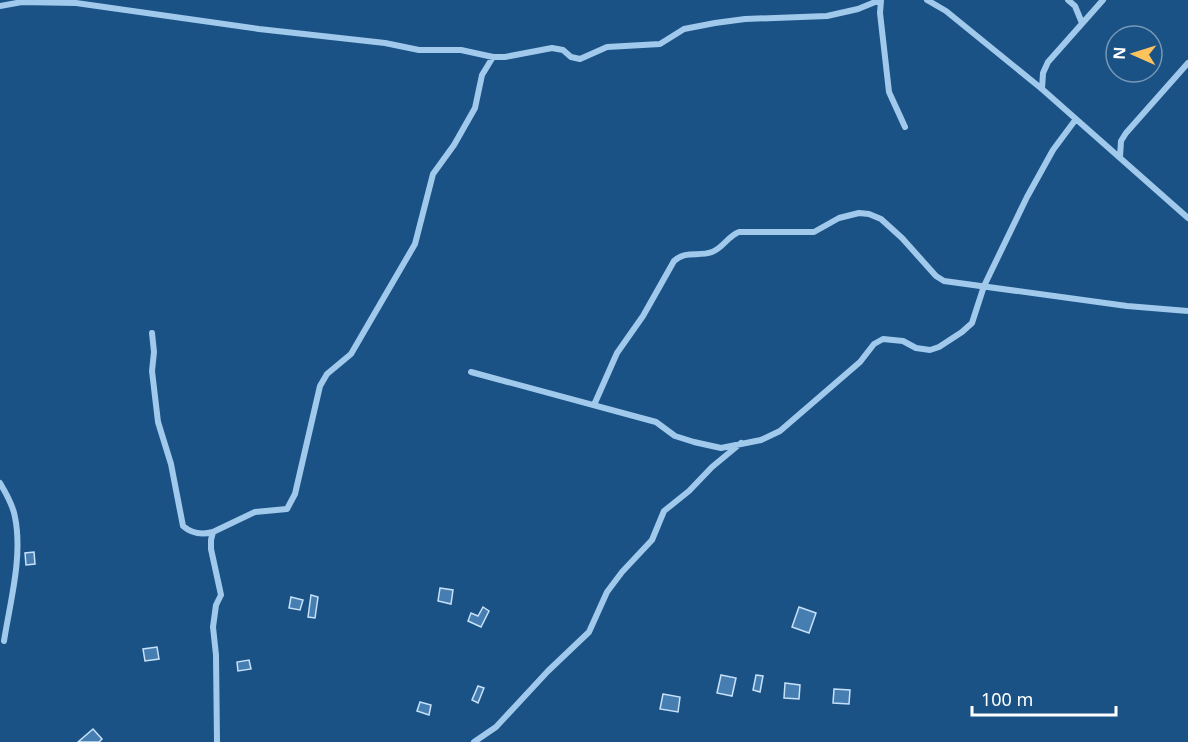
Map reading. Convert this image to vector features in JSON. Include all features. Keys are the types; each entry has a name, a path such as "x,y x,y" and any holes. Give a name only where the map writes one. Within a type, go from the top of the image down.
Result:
{"street":[{"path":"0,6 22,2 76,3 259,29 352,39 419,50 461,50 493,57 505,57 552,48 580,59 607,47 660,44 684,29 745,19 828,16 858,9 881,0 880,13 889,92 905,127"},
{"path":"927,0 946,11 1042,88 1188,218"},
{"path":"1068,0 1075,6 1082,23"},
{"path":"1042,88 1043,73 1048,62 1102,0"},
{"path":"152,333 154,352 152,371 158,422 171,464 183,526 198,533 213,532 255,512 282,510 290,505 295,494 320,386 327,374 351,354 416,244 434,174 454,146 475,108 482,75 493,57"},
{"path":"1120,158 1121,141 1126,133 1188,63"},
{"path":"471,372 656,422 675,435 694,442 721,448 761,440 780,431 860,362 874,344 883,339 903,341 916,348 930,350 939,347 972,323 984,286 1027,197 1053,150 1076,119"},
{"path":"594,405 616,353 643,316 679,256 714,252 732,235 739,232 814,232 839,218 859,213 881,219 902,238 936,276 944,281 1127,306 1188,311"},
{"path":"474,742 496,727 548,671 589,632 607,592 651,540 664,511 689,491 712,466 741,443"},
{"path":"0,483 15,515 17,531 16,558 4,641"},
{"path":"213,532 211,549 222,595 216,605 213,627 216,655 217,742"}],"building":[{"path":"34,552 35,564 26,565 25,553"},
{"path":"440,588 453,590 451,604 438,601"},
{"path":"311,595 318,597 315,618 308,617"},
{"path":"291,597 303,600 300,610 289,608"},
{"path":"483,607 489,611 481,627 468,621 471,613 478,616"},
{"path":"799,607 816,613 809,633 792,627"},
{"path":"157,647 159,659 145,661 143,649"},
{"path":"249,660 251,669 238,671 237,662"},
{"path":"721,675 736,678 732,696 717,693"},
{"path":"756,675 763,676 760,692 753,690"},
{"path":"785,683 800,685 799,699 784,698"},
{"path":"478,686 484,688 478,703 472,700"},
{"path":"834,689 850,690 849,704 833,703"},
{"path":"663,694 680,697 678,712 660,709"},
{"path":"420,702 431,705 429,715 417,711"},
{"path":"93,729 102,739 99,742 78,742"}]}
